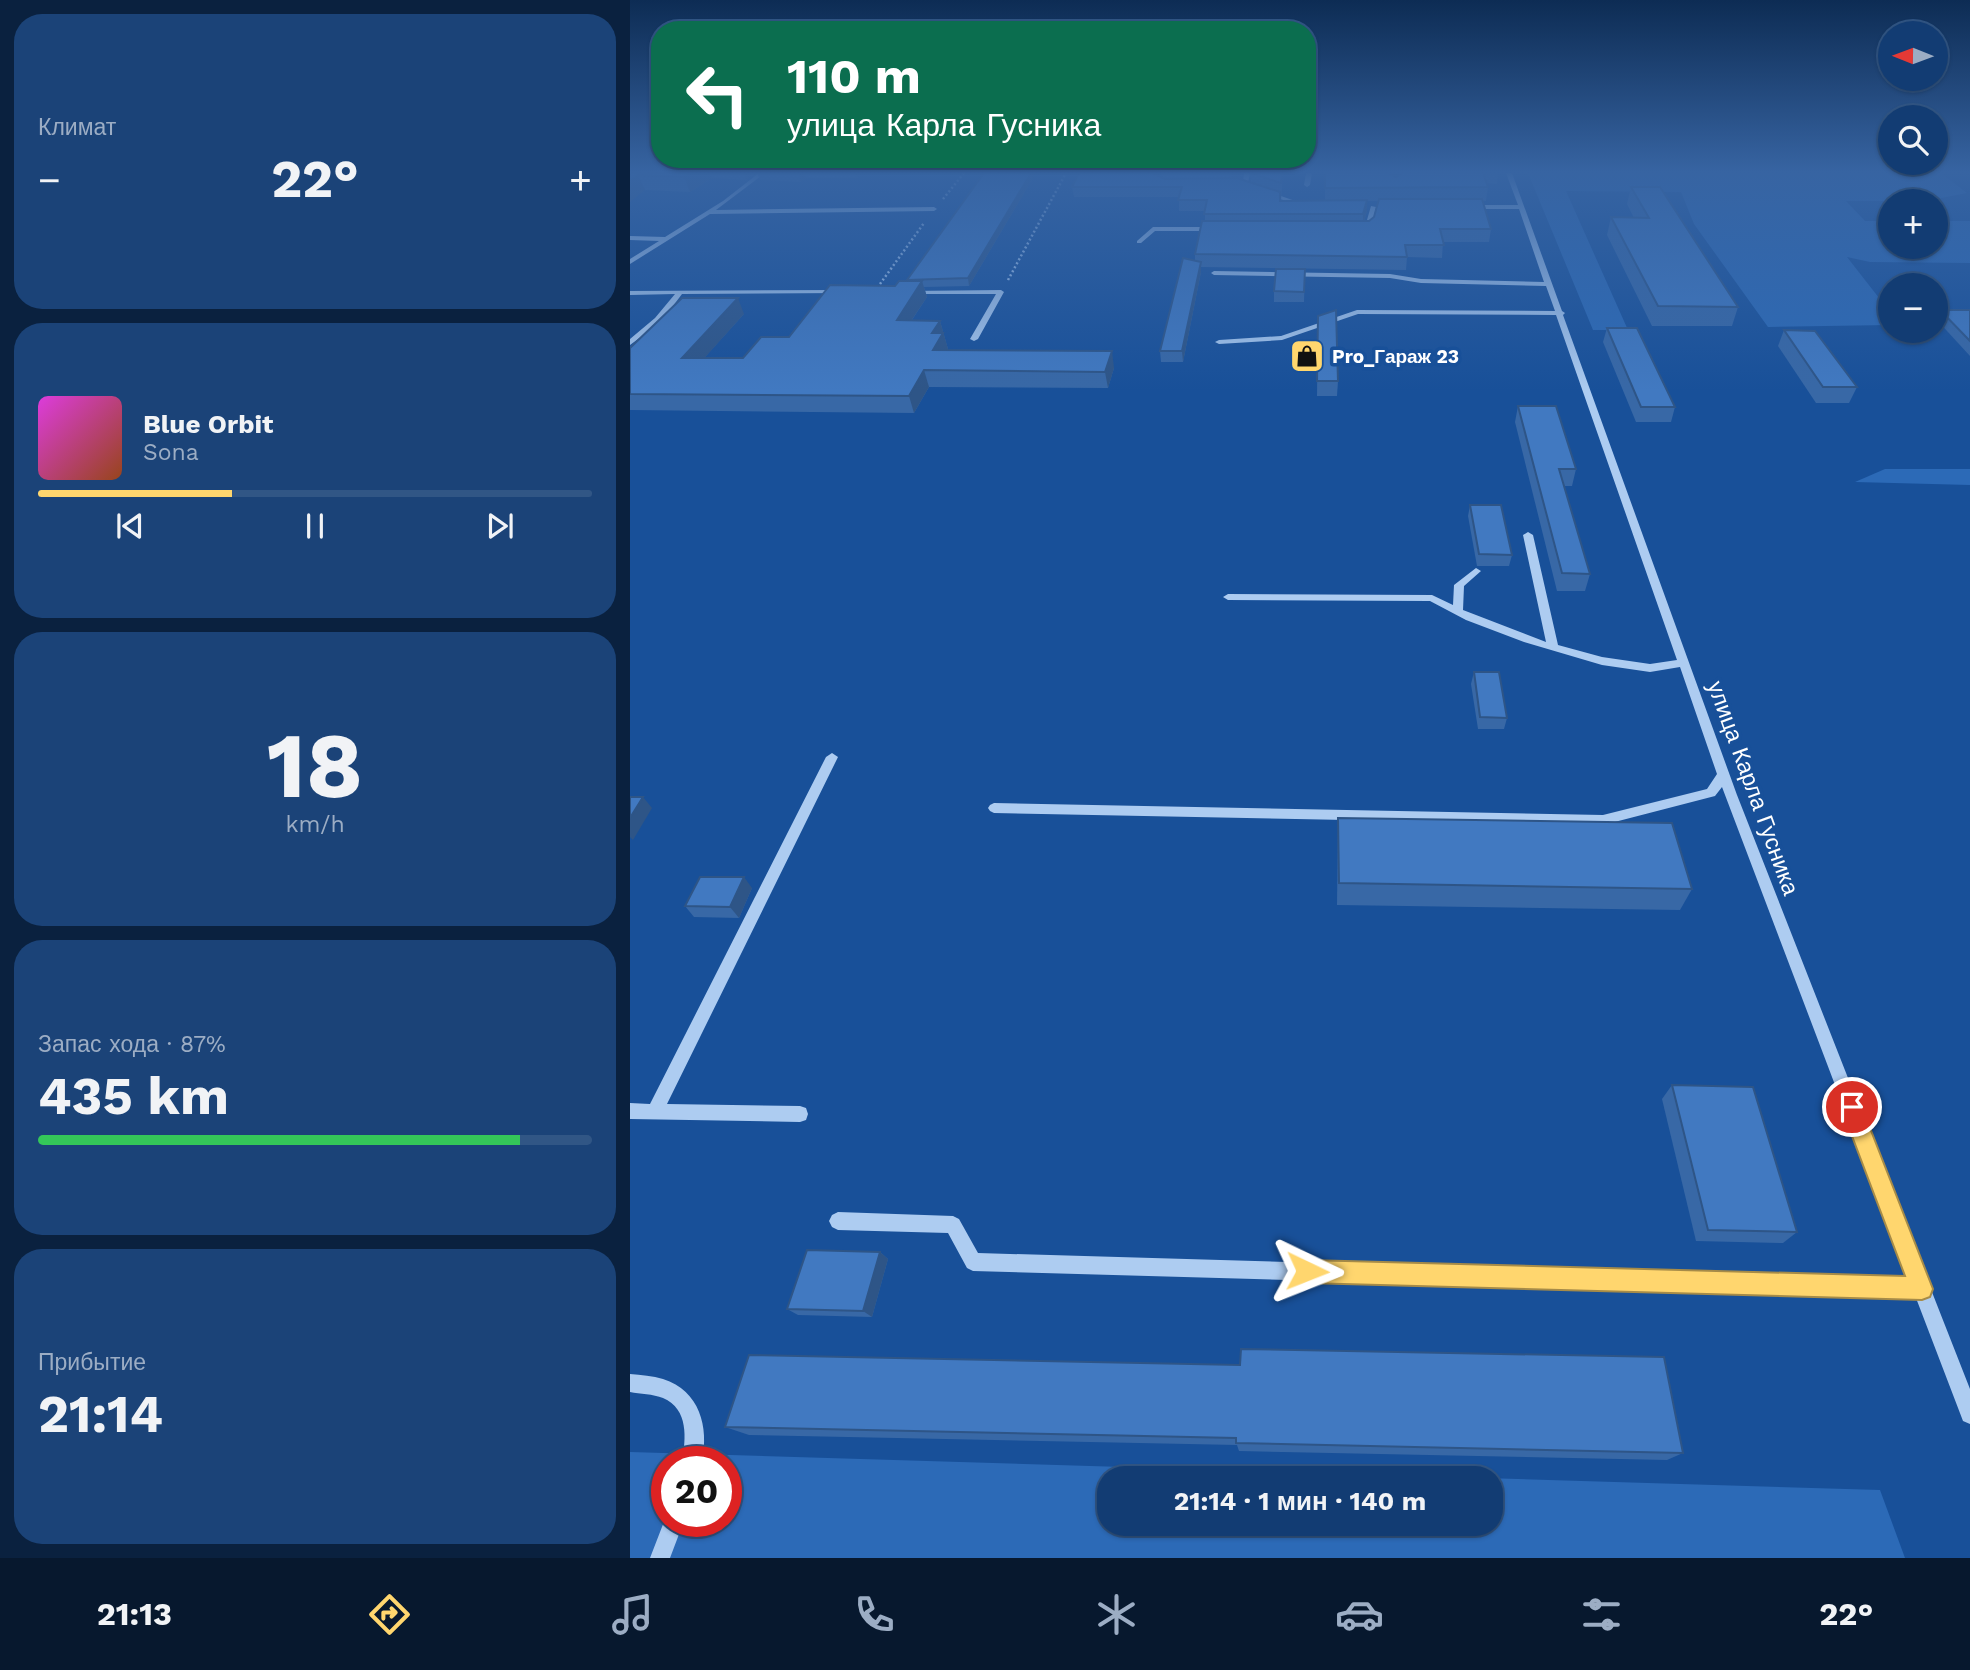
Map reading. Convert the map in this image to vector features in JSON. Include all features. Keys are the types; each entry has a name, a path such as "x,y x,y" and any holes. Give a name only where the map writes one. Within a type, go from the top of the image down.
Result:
{"street":[{"path":"631,263 655,246"},
{"name":"улица Карла Гусника","path":"1535,246 1724,774 1970,1414"},
{"path":"1213,273 1390,275 1420,281 1550,285"},
{"path":"630,343 658,320 680,292"},
{"path":"630,293 847,292"},
{"path":"903,292 1001,292 974,339"},
{"path":"1219,342 1282,338 1357,312 1561,313"},
{"path":"1528,536 1553,647"},
{"path":"1458,612 1459,585 1476,571"},
{"path":"1228,597 1432,598 1458,612 1553,647 1602,661 1650,668 1685,662"},
{"path":"655,1111 832,757"},
{"path":"994,808 1603,820 1711,793 1724,774"},
{"path":"630,1111 800,1114"},
{"path":"838,1221 953,1225 974,1262 1922,1289"},
{"path":"630,1383 672,1392 694,1416 695,1446"},
{"path":"660,1558 668,1537"}],"path":[{"path":"880,284 908,246"},
{"path":"1007,281 1026,246"}],"shaded area":[{"path":"1558,246 1590,246 1628,330 1593,330"},
{"path":"1710,246 1878,246 1878,259 1948,259 1948,246 1970,246 1970,263 1870,262 1847,257 1878,297 1878,325 1768,327"},
{"path":"1885,469 1970,469 1970,485 1855,482"},
{"path":"630,1452 651,1453 651,1537 742,1537 742,1455 1097,1466 1097,1536 1503,1536 1503,1479 1880,1490 1905,1558 630,1558"}],"building":[{"path":"932,246 987,246 968,278 907,280"},
{"path":"1197,246 1405,246 1407,257 1195,254"},
{"path":"1626,246 1698,246 1738,307 1658,306"},
{"path":"1183,258 1201,262 1182,351 1160,351"},
{"path":"1276,269 1305,269 1304,292 1274,291"},
{"path":"899,281 922,281 897,320 940,321 932,333 943,333 933,350 1112,351 1105,372 924,370 909,396 630,394 630,348 682,298 738,298 682,358 743,358 761,337 789,337 830,285 895,286"},
{"path":"1336,310 1338,381 1317,381 1318,316"},
{"path":"1948,310 1970,310 1970,341 1948,318"},
{"path":"1607,328 1637,328 1675,407 1641,407"},
{"path":"1784,330 1815,331 1857,387 1823,387"},
{"path":"1518,406 1556,406 1576,469 1559,469 1590,574 1562,573"},
{"path":"1470,505 1501,505 1512,555 1479,554"},
{"path":"1474,672 1499,672 1507,718 1480,717"},
{"path":"630,797 643,797 630,818"},
{"path":"1338,818 1672,823 1692,889 1339,883"},
{"path":"700,877 744,877 730,907 685,906"},
{"path":"1672,1085 1753,1087 1797,1232 1708,1230"},
{"path":"807,1250 880,1252 863,1311 787,1309"},
{"path":"1241,1349 1664,1357 1683,1453 1236,1443 1236,1438 725,1427 749,1355 1240,1365"}],"place":[{"name":"Pro_Гараж 23","path":"1307,356"}],"route":[{"path":"1307,1271 1922,1289 1852,1107"}]}
